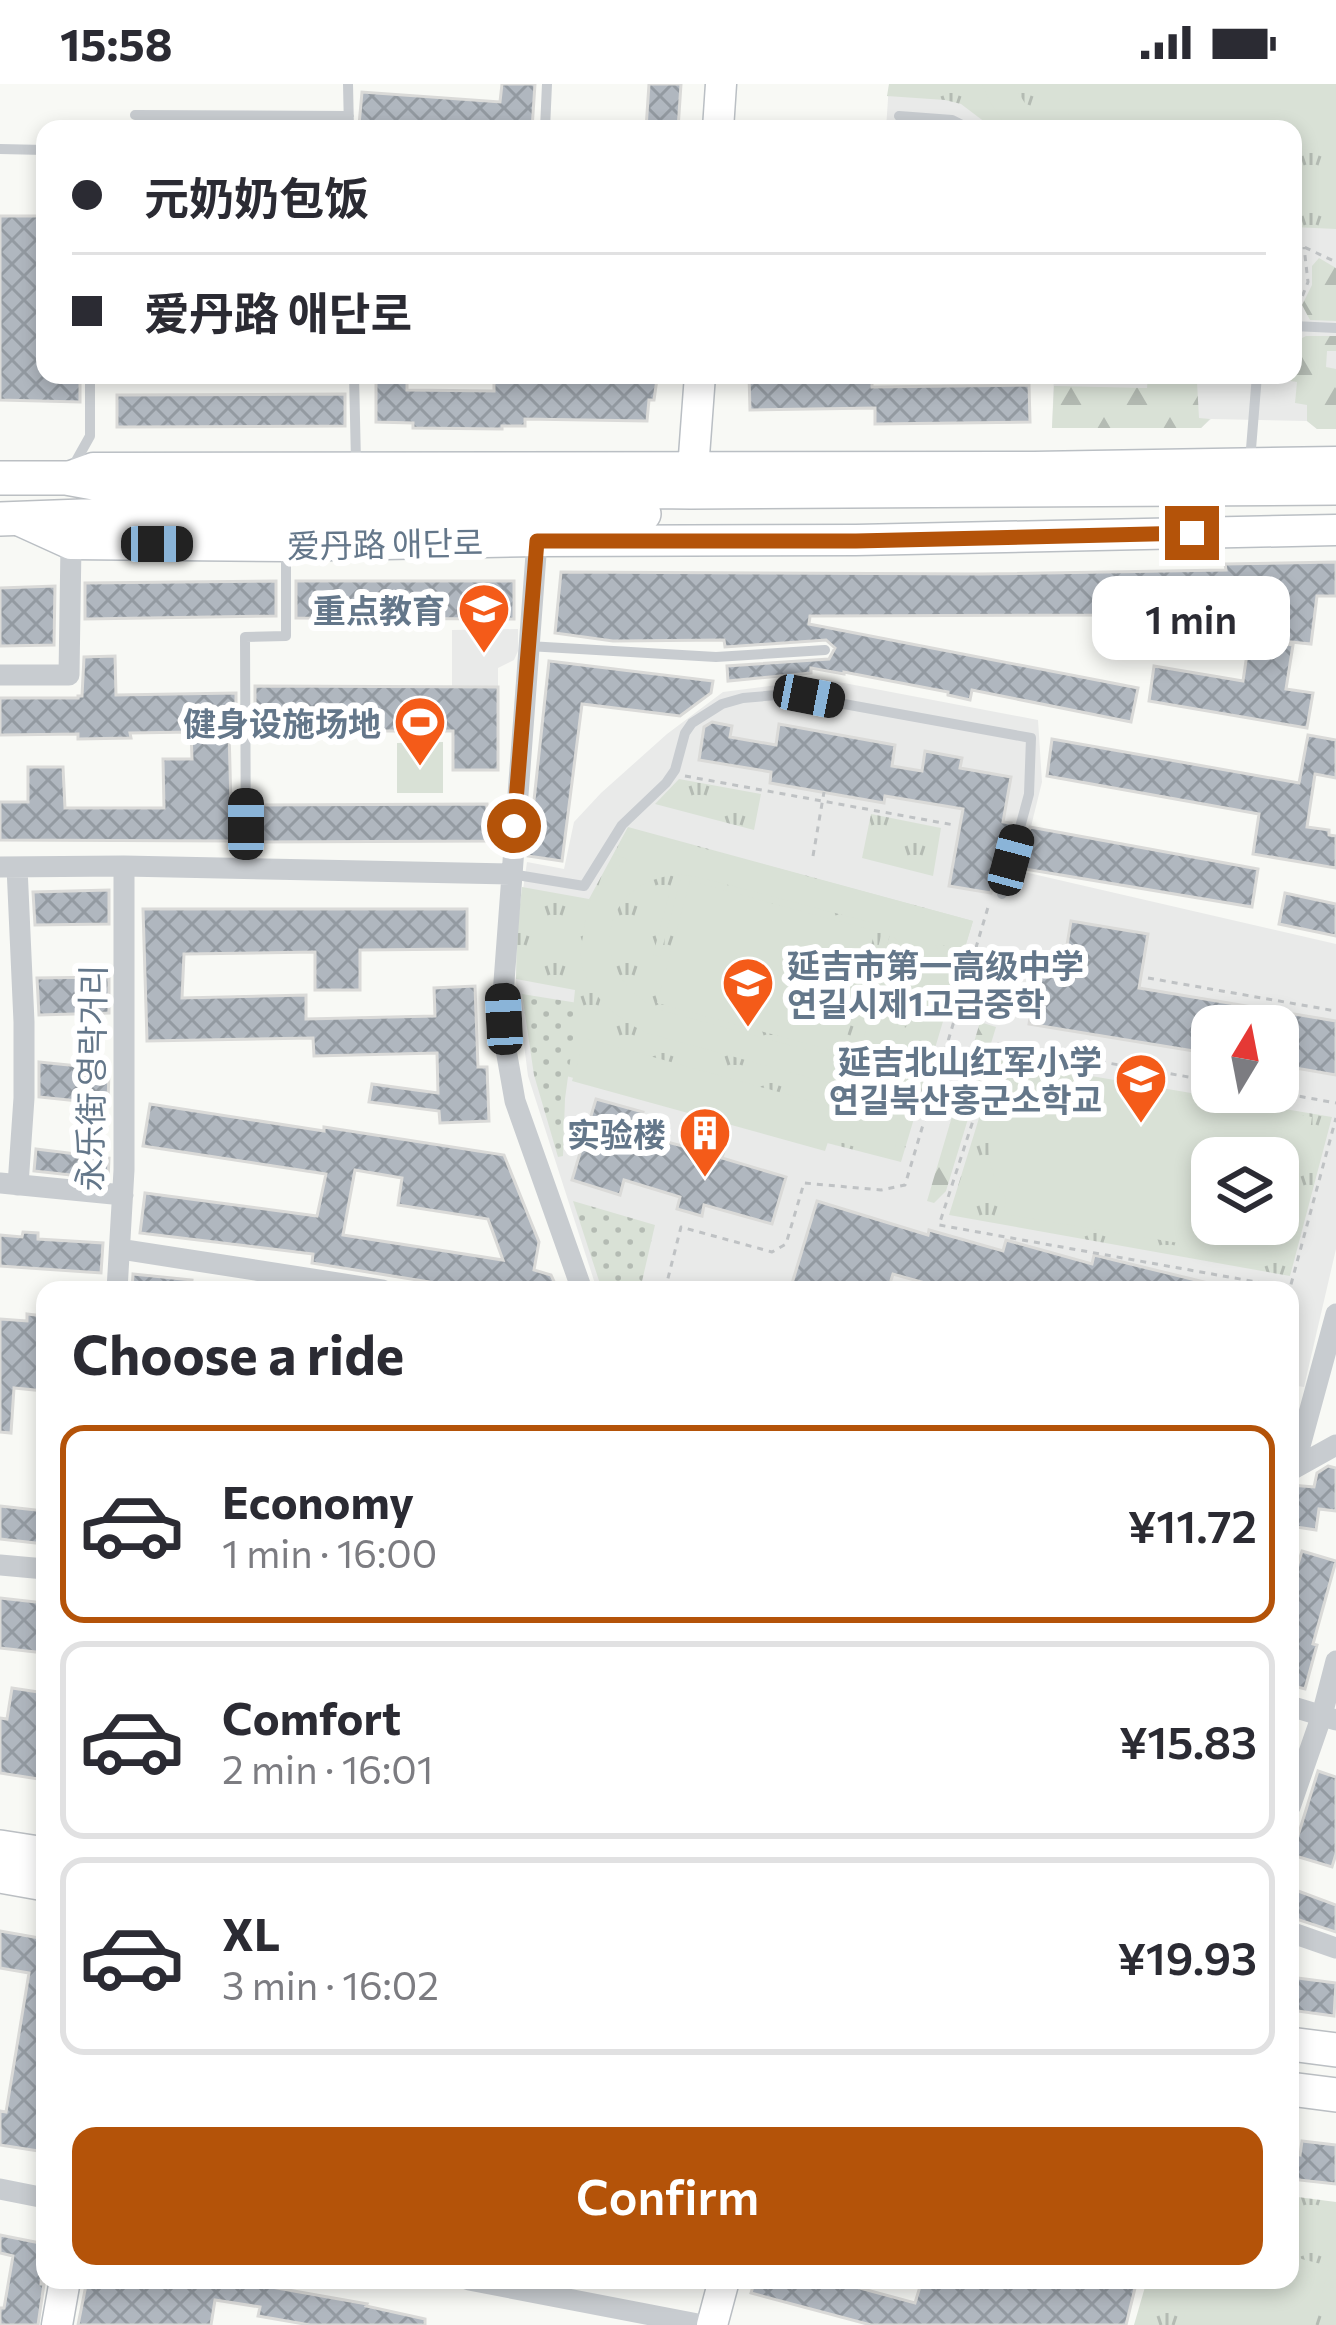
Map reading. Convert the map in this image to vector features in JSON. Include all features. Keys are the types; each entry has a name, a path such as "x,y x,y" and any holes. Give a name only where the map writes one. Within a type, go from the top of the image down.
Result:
{"main road":[{"name":"爱丹路 애단로","path":"0,478 66,478 99,484 693,480 1336,488"},
{"name":"爱丹路 애단로","path":"8,519 104,516 538,528 1336,503"},
{"path":"0,1846 36,1852"},
{"path":"0,1876 36,1882"},
{"path":"1299,2045 1336,2050"},
{"path":"1299,2090 1336,2095"}],"street":[{"path":"719,120 721,84"},
{"path":"693,480 699,384"},
{"name":"爱丹路 애단로","path":"66,478 93,468 356,466 693,480 1336,462"},
{"name":"爱丹路 애단로","path":"8,519 71,544 286,546 538,528 856,541 1336,530"},
{"path":"538,528 502,995 515,1101 579,1281"},
{"path":"0,675 69,675 71,544"},
{"name":"永乐街 영락거리","path":"118,1281 123,1195 124,866"},
{"path":"123,1195 9,1184 24,1098 24,1022 9,867 511,874"},
{"path":"120,1249 314,1281"},
{"path":"1299,1444 1336,1314"},
{"path":"1299,1465 1336,1445"},
{"path":"0,1565 36,1568"},
{"path":"1299,1786 1329,1718 1336,1661"},
{"path":"1299,1709 1329,1718"},
{"path":"1299,1935 1336,1948"},
{"path":"0,2189 36,2196"},
{"path":"57,2325 63,2289"},
{"path":"517,2289 703,2325"},
{"path":"712,2325 722,2289"}],"lane":[{"path":"349,84 349,120"},
{"path":"545,120 547,84"},
{"path":"135,115 288,120"},
{"path":"898,116 954,120"},
{"path":"0,149 36,150"},
{"path":"1302,326 1336,328"},
{"path":"66,478 90,436 90,384"},
{"path":"354,384 356,466"},
{"path":"1250,464 1256,384"},
{"path":"246,868 245,637 286,636 286,546"},
{"path":"528,646 716,657 825,650"},
{"path":"511,874 584,886 622,825 672,774 692,723 712,708 742,698 789,694 1031,738 1029,794 1002,894"}],"path":[{"path":"1304,247 1336,262"},
{"path":"1302,297 1308,282 1304,247"},
{"path":"672,774 954,825"},
{"path":"813,856 824,792"},
{"path":"667,1281 681,1227 772,1252 786,1244 804,1183 881,1190 905,1185 987,906 1002,894"},
{"path":"1148,977 1336,1011"},
{"path":"1191,1077 998,1044 939,1225 1251,1281"},
{"path":"1299,1096 1336,1102"},
{"path":"1292,1281 1336,1118"}],"shaded area":[{"path":"889,84 1336,84 1336,429 1317,429 1307,421 1211,419 1201,428 1052,428 1054,384 1302,384 1302,120 887,120"},
{"name":"重点教育","path":"518,629 518,651 514,660 498,668 498,687 452,687 452,630"},
{"name":"延吉市第一高级中学 연길시제1고급중학","path":"823,679 1038,720 1042,782 1020,871 1336,944 1336,1249 1304,1387 1299,1386 1299,1281 594,1281 528,1076 516,981 517,931 527,862 564,869 574,822 601,793 723,692"}],"green space":[{"path":"889,84 1336,84 1336,229 1302,227 1302,120 982,120 961,104 887,96"},
{"path":"982,84 1013,84 1038,120 1002,120"},
{"path":"1070,84 1336,84 1336,146 1302,144 1302,120 1068,120"},
{"path":"1319,258 1336,268 1336,321 1310,320 1302,305 1312,285 1312,266"},
{"path":"1336,336 1336,351 1327,351 1326,367 1336,369 1336,429 1317,429 1307,421 1307,405 1295,403 1297,384 1302,384 1302,339"},
{"path":"1147,384 1197,384 1199,418 1210,419 1201,428 1052,428 1054,386 1147,388"},
{"name":"健身设施场地","path":"443,742 443,793 397,793 397,743"},
{"path":"679,779 761,794 754,830 655,804"},
{"path":"871,814 941,828 933,876 862,858"},
{"path":"628,827 973,921 901,1162 566,1076 575,990 516,979 522,887 589,899"},
{"path":"628,828 973,921 964,950 935,943 946,998 930,1043 892,1077 846,1086 636,1027 595,993 581,957 592,897 602,881 628,860 614,854","holes":["677,874 883,929 848,1057 660,1010 636,995 620,976 612,955 610,934 616,913 628,896 648,882 674,875 653,955 660,957 681,877","890,934 915,968 916,1005 897,1037 859,1057"]},
{"path":"690,881 875,931 842,1053 657,1003"},
{"path":"522,994 578,1003 563,1156 558,1157 534,1075"},
{"path":"980,1022 996,1027 946,1191 934,1203 927,1201"},
{"path":"585,1038 829,1106 832,1100 903,1120 892,1157 829,1139 825,1151 572,1081"},
{"path":"997,1060 1191,1093 1191,1113 1299,1111 1332,1117 1299,1242 1299,1137 1191,1137 1191,1245 1298,1245 1290,1276 949,1215"},
{"path":"998,1065 1191,1097 1191,1113 1312,1117 1309,1138 1191,1137 1191,1245 1259,1245 1257,1256 1004,1214 1006,1198 992,1170 989,1141 997,1113 1019,1090 995,1085"},
{"path":"573,1201 655,1225 642,1281 599,1281"},
{"path":"1299,2197 1336,2202 1336,2325 1134,2325 1144,2289 1299,2289"},
{"path":"1299,2258 1329,2266 1314,2325 1182,2325 1191,2289 1299,2289"}],"building":[{"path":"502,84 535,84 533,120 359,120 362,92 500,102"},
{"path":"649,84 681,84 679,120 647,120"},
{"path":"0,216 36,216 36,384 80,384 80,402 0,400"},
{"path":"376,384 407,384 407,390 494,391 494,384 656,384 647,421 525,419 525,426 502,429 413,428 413,423 376,422"},
{"path":"749,384 1029,385 1030,422 875,424 875,408 750,410"},
{"path":"345,394 345,426 117,427 117,395"},
{"path":"1336,562 1336,596 1317,596 1311,644 1281,641 1286,597 1226,598 1226,606 1131,607 1131,615 810,616 809,624 1138,688 1131,722 972,690 970,700 811,668 811,673 728,681 727,666 829,659 835,648 826,640 725,647 724,640 613,641 555,633 561,572 980,574 1226,570 1225,564"},
{"path":"276,581 276,616 85,619 85,583"},
{"path":"296,581 514,581 514,619 296,618"},
{"path":"55,586 54,645 0,646 0,588"},
{"path":"1243,637 1293,645 1286,689 1313,693 1307,728 1149,701 1154,666 1243,681 1247,654 1241,652"},
{"path":"115,656 116,695 236,693 236,731 229,731 236,841 0,840 0,802 28,802 28,767 63,767 65,808 164,808 163,759 192,759 191,732 78,739 78,734 0,735 0,698 78,698 82,696 84,657"},
{"path":"549,661 713,681 711,693 680,716 582,704 562,861 528,856"},
{"path":"255,686 498,687 498,770 453,770 453,731 255,731"},
{"path":"712,722 732,726 730,737 776,745 779,724 895,745 892,766 922,771 925,751 962,758 960,768 1011,777 1003,822 1011,823 991,893 949,886 963,809 885,796 884,803 770,783 771,772 699,760 704,727"},
{"path":"1308,735 1336,740 1336,778 1315,774 1307,827 1329,830 1329,835 1336,836 1336,868 1253,854 1259,814 1047,776 1052,739 1299,783"},
{"path":"487,804 487,841 256,842 255,805"},
{"path":"1030,827 1258,869 1252,907 1019,868"},
{"path":"109,890 109,924 35,925 33,892"},
{"path":"1285,893 1336,904 1336,936 1279,924"},
{"path":"143,909 467,909 467,949 360,950 360,990 315,990 315,952 184,954 182,998 306,995 306,1019 435,1016 434,988 475,986 478,1067 487,1067 489,1121 440,1123 439,1111 369,1102 372,1084 438,1093 437,1053 314,1056 313,1038 147,1041"},
{"path":"1071,921 1148,934 1139,988 1240,1005 1191,1005 1191,1051 1029,1024 1038,971 1062,975"},
{"path":"109,977 109,1013 39,1015 37,978"},
{"path":"1299,1015 1336,1021 1336,1075 1299,1069"},
{"path":"39,1062 109,1069 108,1104 39,1097"},
{"name":"实验楼","path":"596,1099 643,1112 637,1134 682,1146 685,1134 726,1144 722,1158 786,1177 772,1224 704,1205 702,1216 677,1209 680,1197 624,1180 620,1195 572,1180"},
{"path":"150,1104 504,1155 539,1242 534,1270 551,1275 554,1281 423,1281 312,1263 313,1254 140,1233 145,1193 317,1216 326,1174 143,1146","holes":["355,1170 402,1178 398,1205 488,1219 503,1260 343,1235"]},
{"path":"36,1149 109,1158 108,1179 34,1171"},
{"path":"817,1201 928,1235 929,1230 1003,1251 1006,1240 1092,1264 1094,1255 1200,1281 918,1281 893,1274 891,1281 793,1281"},
{"path":"23,1232 38,1233 38,1239 103,1243 101,1273 0,1266 0,1235 22,1237"},
{"path":"133,1274 192,1280 192,1281 133,1281"},
{"path":"27,1314 36,1315 36,1390 14,1388 11,1433 0,1432 0,1319 27,1321"},
{"path":"1328,1466 1336,1468 1336,1511 1319,1509 1316,1530 1299,1527 1299,1486 1314,1487 1317,1473"},
{"path":"0,1506 36,1510 36,1543 0,1539"},
{"path":"1302,1551 1336,1561 1305,1689 1299,1687"},
{"path":"0,1598 36,1602 36,1652 0,1648"},
{"path":"12,1688 36,1692 36,1779 0,1773 0,1718 7,1719"},
{"path":"1318,1771 1336,1777 1332,1867 1299,1857 1299,1832"},
{"path":"1299,1891 1336,1905 1336,1932 1299,1920"},
{"path":"0,1931 36,1937 36,2151 0,2145 0,2111 6,2112 29,1973 0,1968"},
{"path":"1299,1978 1336,1983 1334,2016 1299,2011"},
{"path":"1302,2141 1336,2145 1336,2184 1299,2180"},
{"path":"0,2235 36,2242 36,2289 43,2289 38,2325 0,2325 13,2256 0,2253"},
{"path":"85,2289 283,2289 425,2319 425,2325 310,2325 258,2316 260,2307 215,2300 211,2325 78,2325"},
{"path":"752,2289 863,2289 915,2303 919,2289 1135,2289 1126,2325 871,2325 751,2293"}],"place":[{"name":"重点教育","path":"484,655"},
{"name":"健身设施场地","path":"420,768"},
{"name":"延吉市第一高级中学 연길시제1고급중학","path":"748,1029"},
{"name":"延吉北山红军小学 연길북산홍군소학교","path":"1141,1125"},
{"name":"实验楼","path":"705,1179"}],"route":[{"path":"514,826 537,541 856,541 1192,533"}]}
